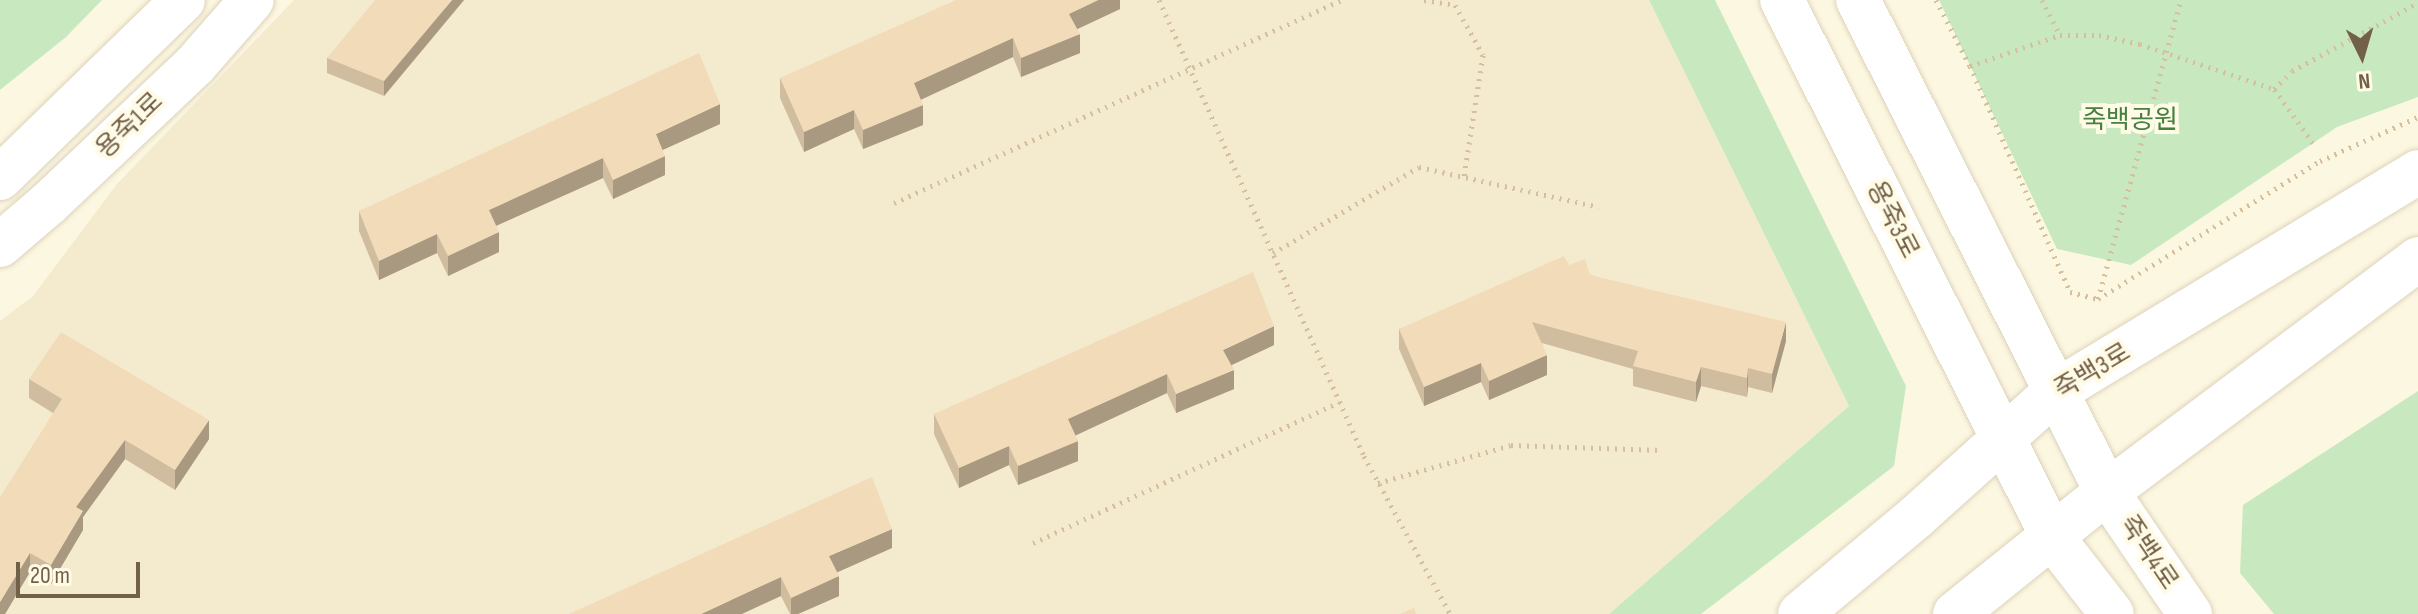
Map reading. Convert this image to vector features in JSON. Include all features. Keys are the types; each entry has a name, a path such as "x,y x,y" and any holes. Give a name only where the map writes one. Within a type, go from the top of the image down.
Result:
{"street":[{"path":"0,178 183,0"},
{"name":"용죽1로","path":"0,245 48,204 195,65 252,0"},
{"name":"용죽3로","path":"1782,0 2053,538"},
{"name":"죽백4로","path":"1858,0 2107,492 2190,614"},
{"name":"죽백3로","path":"1800,614 1916,517 2055,392 2418,172"},
{"path":"1955,614 2107,492 2418,259"},
{"path":"2053,538 2112,614"}],"path":[{"path":"1159,0 1339,402 1378,483 1450,614"},
{"path":"894,203 1342,0"},
{"path":"1424,0 1455,5 1483,55 1464,177"},
{"path":"1936,0 1970,66 2070,292 2098,299 2320,161 2418,117"},
{"path":"2042,0 2060,35"},
{"path":"2098,299 2164,52 2181,0"},
{"path":"2274,89 2292,71 2418,3"},
{"path":"1970,66 2060,35 2099,35 2164,52 2274,89 2313,143"},
{"path":"1273,253 1419,167 1599,207"},
{"path":"1033,543 1339,402"},
{"path":"1378,483 1511,445 1662,450"}],"shaded area":[{"path":"294,0 1649,0 1849,406 1609,614 0,614 0,321 33,296 117,184"}],"green space":[{"path":"0,0 102,0 66,37 0,90"},
{"path":"1649,0 1715,0 1906,386 1894,466 1701,614 1609,614 1849,406"},
{"name":"죽백공원","path":"1939,0 2418,0 2418,97 2337,127 2131,265 2057,249"},
{"path":"2418,391 2418,614 2274,614 2240,573 2243,505"}],"building":[{"path":"375,0 452,0 384,81 327,58"},
{"path":"956,0 1098,0 1069,14 1080,34 1021,58 1013,38 914,83 923,105 863,130 854,110 804,132 780,78"},
{"path":"699,53 720,104 656,134 665,156 613,180 603,158 489,210 499,232 448,256 437,234 379,261 359,211"},
{"path":"1564,256 1569,265 1585,259 1590,275 1786,322 1772,374 1748,368 1747,378 1701,367 1696,382 1633,366 1638,351 1532,322 1547,355 1489,381 1481,363 1424,387 1399,329"},
{"path":"1253,272 1274,326 1223,350 1234,370 1176,394 1167,374 1068,419 1078,441 1018,466 1009,446 959,468 934,414"},
{"path":"61,332 209,420 175,470 125,440 76,507 83,511 51,565 30,553 0,602 0,497 62,399 29,379"},
{"path":"872,477 892,529 829,556 839,576 791,598 781,577 701,614 569,614"},
{"path":"1414,608 1416,614 1400,614"}]}
